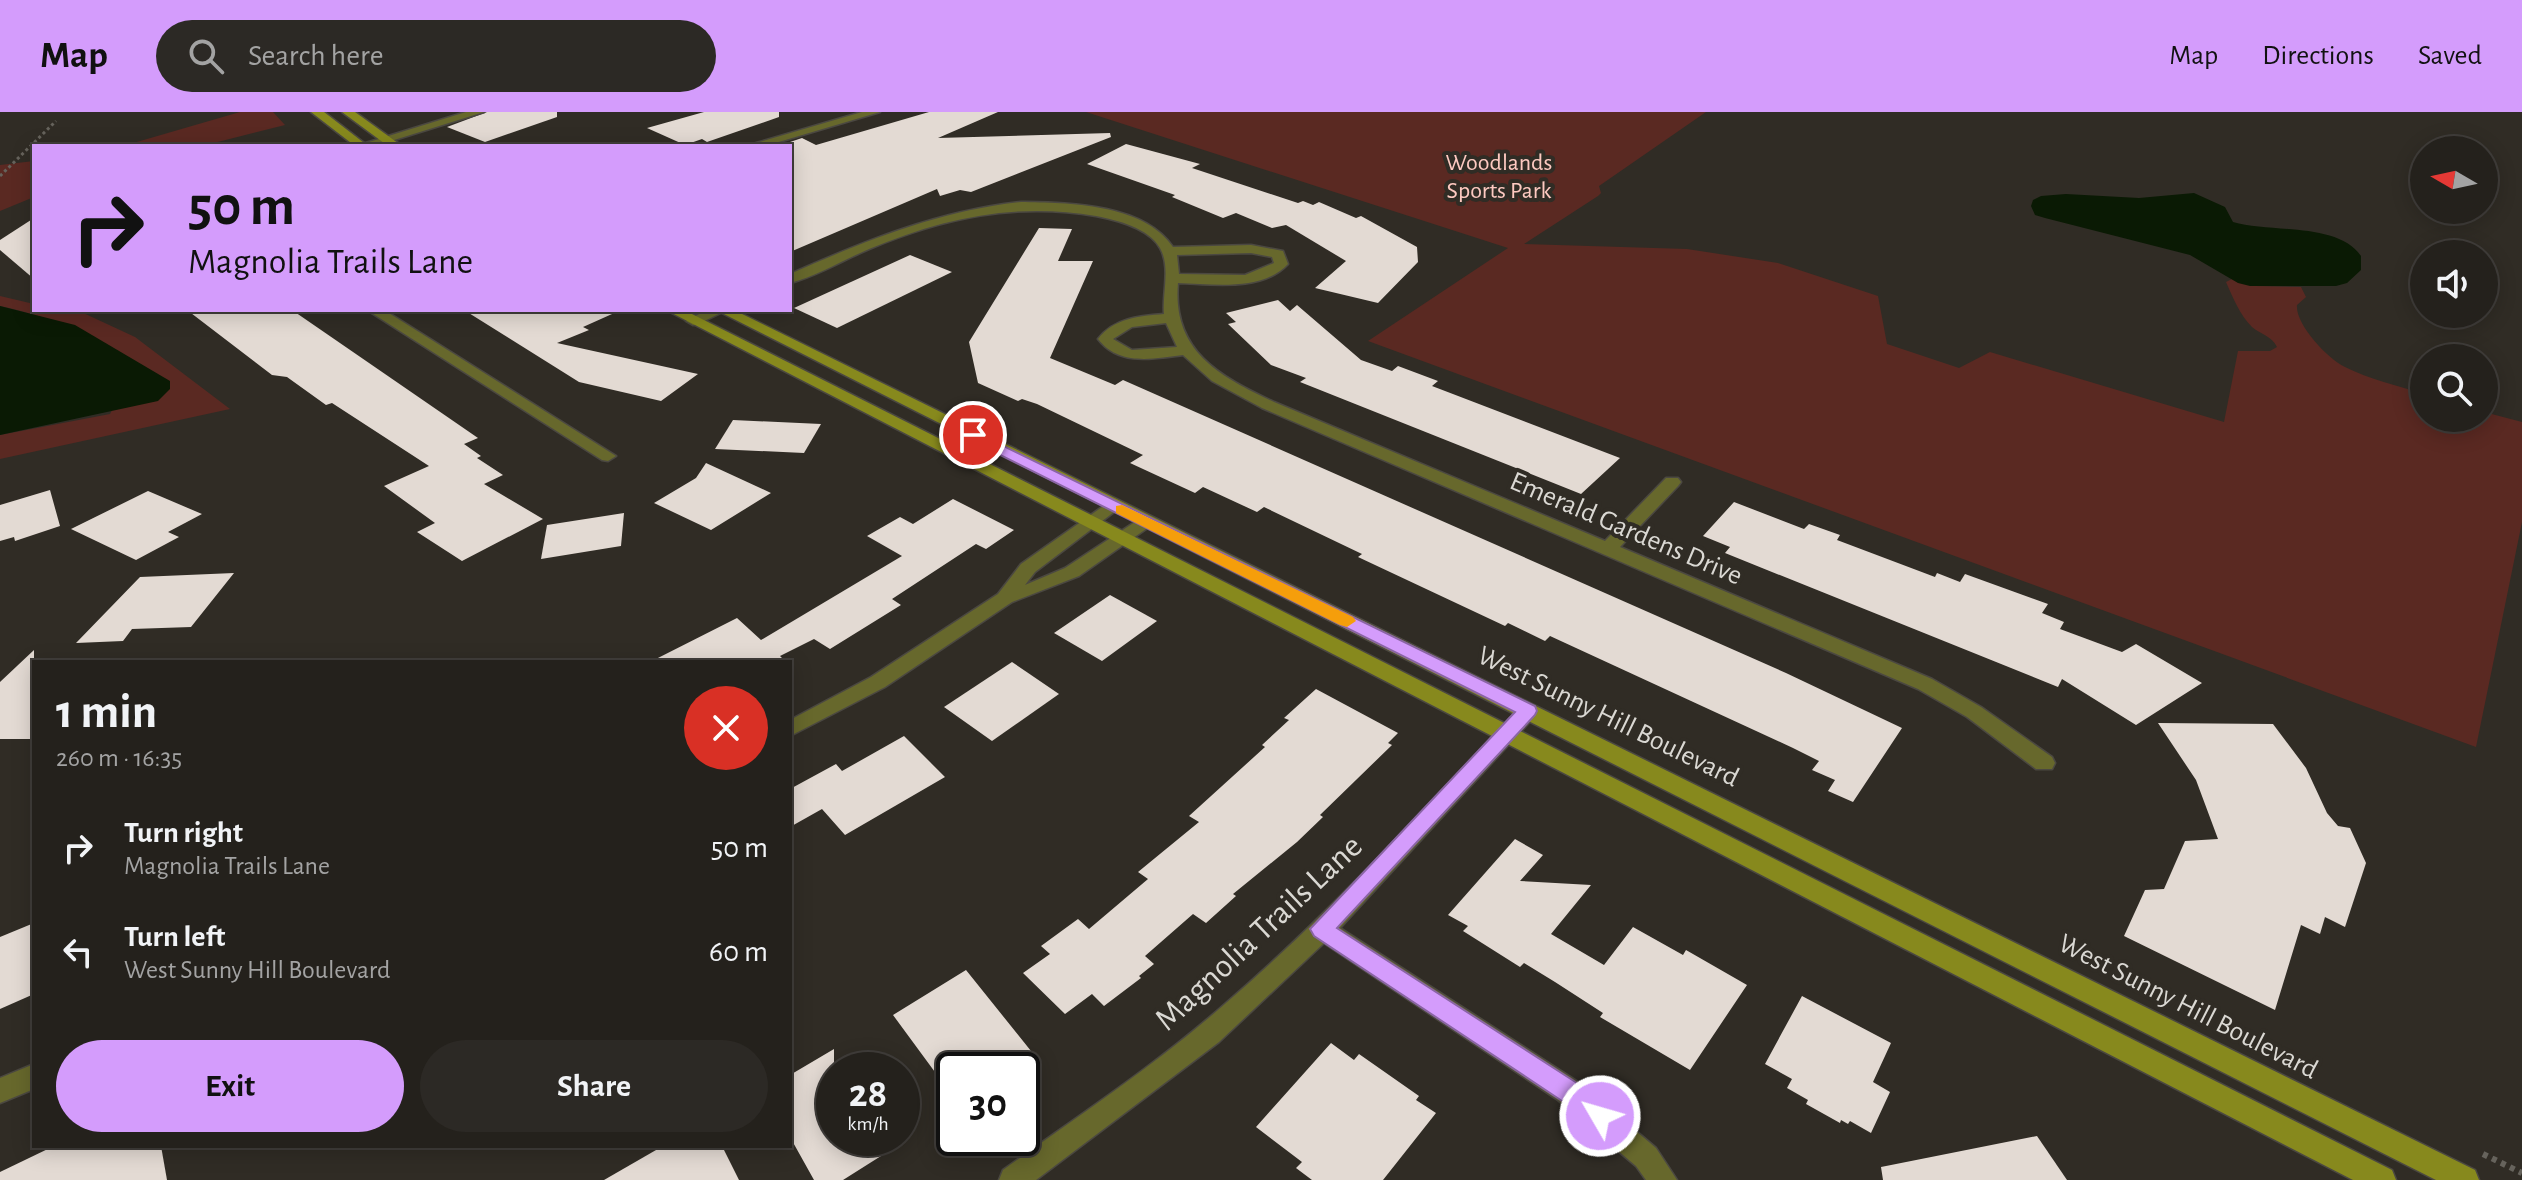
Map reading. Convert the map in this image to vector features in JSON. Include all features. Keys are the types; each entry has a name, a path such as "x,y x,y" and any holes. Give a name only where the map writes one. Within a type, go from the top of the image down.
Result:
{"street":[{"path":"317,112 359,144"},
{"path":"348,112 391,143 478,112"},
{"path":"759,144 874,112"},
{"path":"792,278 926,222 980,209 1059,199 1134,223 1163,242 1168,251 1251,249 1278,254 1281,264 1274,272 1254,277 1172,278"},
{"name":"Emerald Gardens Drive","path":"1168,251 1172,318 1177,339 1204,368 1247,395 1925,684 1974,712 2044,763"},
{"path":"377,312 608,456"},
{"path":"677,312 1504,736 2382,1180"},
{"path":"693,321 717,312"},
{"name":"West Sunny Hill Boulevard","path":"726,312 2465,1180"},
{"path":"1172,318 1127,322 1112,329 1105,339 1112,348 1122,353 1144,355 1185,350"},
{"path":"1607,550 1672,482"},
{"path":"1005,598 1028,568 1112,505"},
{"path":"792,728 878,682 1005,598 1050,583 1147,522"},
{"name":"Magnolia Trails Lane","path":"1013,1180 1235,1012 1322,929 1528,711"},
{"path":"1322,929 1568,1091 1646,1157 1663,1180"},
{"path":"0,1091 32,1077"}],"path":[{"path":"33,144 56,121"},
{"path":"0,176 32,145"}],"green space":[{"path":"240,112 273,112 285,125 210,144 130,144"},
{"name":"Woodlands Sports Park","path":"1086,112 1706,112 1599,186 1601,193 1598,196 1524,244 1687,249 1778,263 1878,296 1887,344 1959,368 1990,352 2224,422 2238,351 2270,351 2277,347 2248,322 2226,282 2232,279 2255,286 2301,287 2306,297 2297,305 2301,322 2322,349 2338,363 2354,371 2410,390 2410,432 2498,432 2498,416 2522,422 2522,522 2476,747 1368,341 1508,248"},
{"path":"32,161 32,198 0,211 0,165"},
{"path":"0,296 32,304 32,312 81,312 135,337 230,409 0,459 0,435 110,414 136,364 71,328 0,306"}],"shaded area":[{"path":"2194,193 2225,207 2233,222 2302,230 2336,238 2350,245 2361,256 2361,270 2347,283 2336,286 2250,286 2238,283 2190,255 2035,215 2031,206 2033,200 2041,196 2066,194 2139,198"},
{"path":"0,306 75,325 170,381 170,389 158,401 0,435"}],"building":[{"path":"487,112 557,112 557,117 485,142 447,127"},
{"path":"704,112 779,112 779,117 707,142 702,139 683,144 647,128"},
{"path":"929,112 998,112 938,138 1110,133 1111,137 971,192 960,190 940,196 937,189 792,251 790,142 802,138 816,145"},
{"path":"1126,144 1200,164 1192,168 1298,203 1303,201 1313,205 1319,202 1356,218 1361,216 1417,247 1418,262 1378,303 1315,288 1346,261 1286,225 1272,228 1236,213 1223,218 1172,197 1175,195 1087,164"},
{"path":"32,219 32,277 0,250 0,240"},
{"path":"1039,228 1072,229 1058,261 1093,261 1050,358 1115,385 1123,380 1786,673 1902,728 1853,802 1828,791 1835,780 1812,770 1819,761 1793,748 1550,636 1545,641 1508,623 1505,626 1358,557 1362,554 1264,507 1257,512 1203,487 1195,493 1130,463 1143,455 1037,404 1022,399 1018,401 978,383 969,342"},
{"path":"910,255 952,272 837,328 794,308"},
{"path":"1278,300 1290,311 1297,305 1361,360 1392,371 1398,366 1438,381 1432,386 1620,458 1581,494 1300,382 1306,378 1271,365 1228,324 1236,322 1226,313"},
{"path":"190,312 295,312 478,438 464,444 481,456 477,458 503,475 484,484 543,519 462,561 417,532 435,523 384,486 429,466 332,403 326,405 287,377 272,375"},
{"path":"467,312 617,312 583,327 589,330 557,343 698,374 661,401 579,382"},
{"path":"733,420 821,424 804,453 715,449"},
{"path":"706,463 771,493 711,530 654,503 696,478"},
{"path":"50,490 60,526 15,541 14,537 0,541 0,505"},
{"path":"148,491 202,514 168,532 179,537 136,560 71,529"},
{"path":"953,499 1014,530 986,549 976,544 892,599 901,605 830,649 814,639 780,656 784,660 654,660 737,618 761,640 902,556 867,536 900,517 913,524"},
{"path":"1734,502 1804,529 1809,524 1840,535 1837,540 1935,577 1937,573 1960,582 1965,574 2048,604 2042,613 2064,622 2060,629 2122,652 2136,644 2202,683 2136,725 2062,679 2058,687 1725,553 1730,547 1703,536"},
{"path":"624,513 621,546 541,559 547,525"},
{"path":"234,573 191,627 132,629 123,641 76,643 140,577"},
{"path":"1110,595 1157,621 1102,661 1054,633"},
{"path":"34,650 32,739 0,739 0,682"},
{"path":"1012,662 1059,694 992,741 944,707"},
{"path":"1316,689 1398,733 1388,743 1392,745 1320,815 1323,817 1297,842 1233,894 1236,896 1206,923 1193,914 1145,956 1154,964 1139,976 1141,978 1104,1006 1092,994 1065,1014 1023,973 1050,954 1041,946 1078,919 1089,929 1148,879 1138,872 1199,822 1189,816 1265,747 1262,745 1289,720 1284,718"},
{"path":"2158,723 2273,724 2306,768 2327,813 2338,826 2350,828 2366,863 2345,927 2325,917 2320,934 2301,925 2275,1010 2124,936 2145,890 2164,889 2185,841 2218,839 2196,780"},
{"path":"904,736 945,777 845,835 822,809 792,826 792,788 836,764 842,771"},
{"path":"1515,839 1543,855 1520,881 1591,885 1551,934 1604,965 1633,927 1683,955 1686,950 1747,985 1690,1070 1600,1017 1603,1013 1524,963 1520,967 1463,931 1468,926 1448,915"},
{"path":"32,924 32,995 0,1009 0,937"},
{"path":"966,970 1031,1051 936,1052 936,1074 893,1015"},
{"path":"1802,996 1891,1043 1873,1082 1890,1092 1871,1133 1850,1121 1848,1124 1841,1120 1840,1123 1806,1104 1808,1100 1787,1088 1792,1079 1765,1064"},
{"path":"1331,1043 1354,1060 1359,1054 1419,1096 1416,1100 1436,1113 1383,1180 1312,1180 1296,1168 1302,1162 1256,1127"},
{"path":"816,1060 816,1156 881,1156 843,1180 814,1180 792,1141 792,1074"},
{"path":"2037,1136 2067,1180 1883,1180 1881,1167"},
{"path":"50,1148 161,1148 167,1180 0,1180 0,1172"},
{"path":"660,1148 723,1148 739,1180 604,1180"}],"slow traffic":[{"path":"1122,510 1347,621"}],"route":[{"path":"973,435 1528,711 1322,929 1568,1091 1600,1116"}]}
